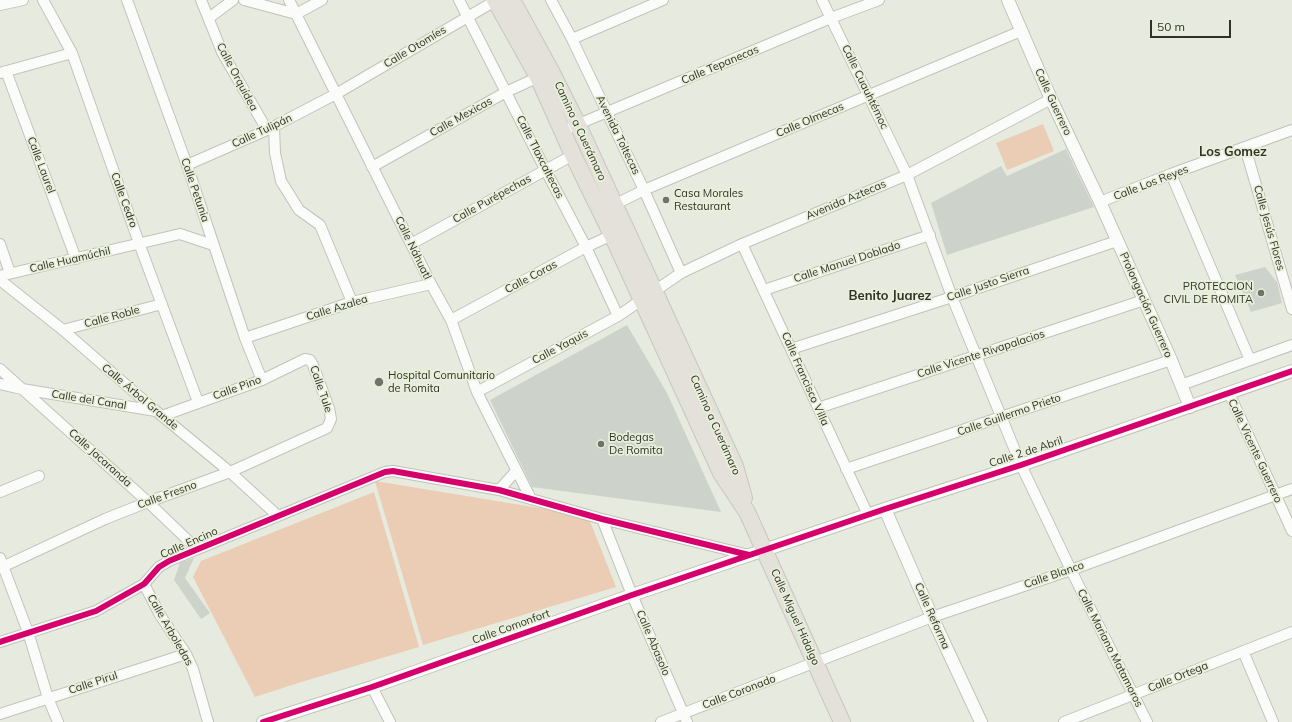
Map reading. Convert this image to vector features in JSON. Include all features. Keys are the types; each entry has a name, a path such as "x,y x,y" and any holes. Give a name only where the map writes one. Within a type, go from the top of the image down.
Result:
{"main road":[{"name":"Camino a Cuerámaro","path":"495,0 578,125 615,205 648,296"},
{"name":"Camino a Cuerámaro","path":"512,0 545,74 562,131 600,212 648,296 735,466 747,512"},
{"name":"Calle Miguel Hidalgo","path":"747,512 766,550 842,722"}],"street":[{"path":"0,4 22,0"},
{"name":"Calle Cedro","path":"43,0 72,53 139,243 198,402"},
{"name":"Calle Petunia","path":"127,0 187,165 245,338 262,380"},
{"name":"Calle Orquídea","path":"201,0 222,52 270,129 281,181 299,210 320,225 352,302"},
{"path":"208,18 233,0"},
{"path":"244,0 296,14 322,0"},
{"name":"Calle Náhuatl","path":"289,0 431,284 451,320 477,392 531,499"},
{"name":"Calle Tlaxcaltecas","path":"459,0 586,247 618,316"},
{"name":"Calle Otomíes","path":"336,94 495,0"},
{"name":"Avenida Toltecas","path":"550,0 572,39 644,190 681,273"},
{"path":"572,39 663,0"},
{"name":"Calle Cuauhtémoc","path":"822,0 907,175 952,296"},
{"name":"Calle Tepanecas","path":"562,131 831,18 878,0"},
{"name":"Calle Guerrero","path":"1008,0 1051,99 1100,202"},
{"name":"Calle Olmecas","path":"600,212 644,190 1022,31"},
{"path":"3,72 72,53"},
{"name":"Calle Laurel","path":"3,72 76,259"},
{"name":"Calle Mexicas","path":"372,167 506,92 545,74"},
{"name":"Calle Tulipán","path":"187,165 270,129 336,94"},
{"name":"Avenida Aztecas","path":"648,296 681,273 742,244 907,175 1051,99"},
{"name":"Calle Los Reyes","path":"1100,202 1171,174 1292,130"},
{"name":"Calle Jesús Flores","path":"1245,147 1292,309"},
{"name":"Calle Purépechas","path":"411,244 573,154"},
{"path":"1171,174 1250,360"},
{"name":"Prolongación Guerrero","path":"1100,202 1171,360 1190,408"},
{"name":"Calle Huamúchil","path":"5,274 180,234 213,245"},
{"name":"Calle Coras","path":"451,320 586,247 612,235"},
{"name":"Calle Manuel Doblado","path":"764,290 930,235"},
{"name":"Calle Justo Sierra","path":"791,349 1117,240"},
{"path":"0,244 5,274"},
{"name":"Calle Francisco Villa","path":"742,244 868,515"},
{"name":"Calle Árbol Grande","path":"0,280 63,330 159,414 230,472 278,516"},
{"name":"Calle Azalea","path":"245,338 352,302 431,284"},
{"name":"Calle Yaquis","path":"477,392 618,316 648,296"},
{"name":"Calle Mariano Matamoros","path":"952,296 1000,418 1021,465 1071,570 1148,722"},
{"name":"Calle Vicente Rivapalacios","path":"818,408 1144,300"},
{"name":"Calle Roble","path":"63,330 162,304"},
{"path":"1181,384 1292,345"},
{"name":"Calle Pino","path":"159,414 262,380 305,359 310,360"},
{"name":"Calle Tule","path":"310,360 329,408 331,419"},
{"name":"Calle Guillermo Prieto","path":"846,469 1171,360"},
{"name":"Calle Jacaranda","path":"0,369 148,502 197,549"},
{"name":"Calle 2 de Abril","path":"766,550 1190,408 1292,371"},
{"name":"Calle del Canal","path":"0,384 159,414"},
{"name":"Calle Vicente Guerrero","path":"1229,393 1292,531"},
{"name":"Calle Fresno","path":"1,564 105,519 230,472 327,428 331,419"},
{"name":"Calle Encino","path":"0,642 96,612 144,584 160,567 169,561 385,472 393,470 499,490"},
{"path":"516,471 499,490 602,519 750,555"},
{"path":"0,492 39,476"},
{"name":"Calle Blanco","path":"816,663 932,618 1071,570 1292,489"},
{"name":"Calle Reforma","path":"885,509 932,618 981,722"},
{"name":"Calle Abasolo","path":"602,519 632,595 685,718"},
{"name":"Calle Comonfort","path":"263,722 372,687 632,595 766,550"},
{"path":"1,564 28,632 48,698 58,722"},
{"name":"Calle Arboledas","path":"144,584 160,615 186,654 193,669 208,722"},
{"name":"Calle Ortega","path":"1064,722 1292,632"},
{"path":"1243,651 1273,722"},
{"name":"Calle Pirul","path":"0,714 186,654"},
{"name":"Calle Coronado","path":"662,722 685,718 816,663"},
{"path":"372,687 390,722"}],"shaded area":[{"path":"1043,124 1054,151 1007,170 996,143"},
{"path":"375,481 588,516 616,587 423,645"},
{"path":"374,492 419,647 255,697 193,577 201,561"}],"building":[{"path":"1066,149 1094,207 947,255 931,203 1001,166 1007,176"},
{"name":"PROTECCION CIVIL DE ROMITA","path":"1265,267 1277,282 1282,303 1251,312 1235,275"},
{"name":"Bodegas De Romita","path":"627,325 667,393 721,512 532,487 490,400"},
{"path":"194,558 185,578 210,613 201,619 174,580 180,563"}],"cycle path":[{"path":"263,722 372,687 632,595 885,509 1021,465 1292,371"},
{"path":"0,642 96,611 144,584 159,567 169,561 385,472 393,471 499,490 602,519 749,555"}],"place":[{"name":"Casa Morales Restaurant","path":"666,200"},
{"name":"PROTECCION CIVIL DE ROMITA","path":"1261,293"},
{"name":"Hospital Comunitario de Romita","path":"379,382"},
{"name":"Bodegas De Romita","path":"601,444"}],"district":[{"name":"Los Gomez","path":"1233,152"},
{"name":"Benito Juarez","path":"890,296"}]}
